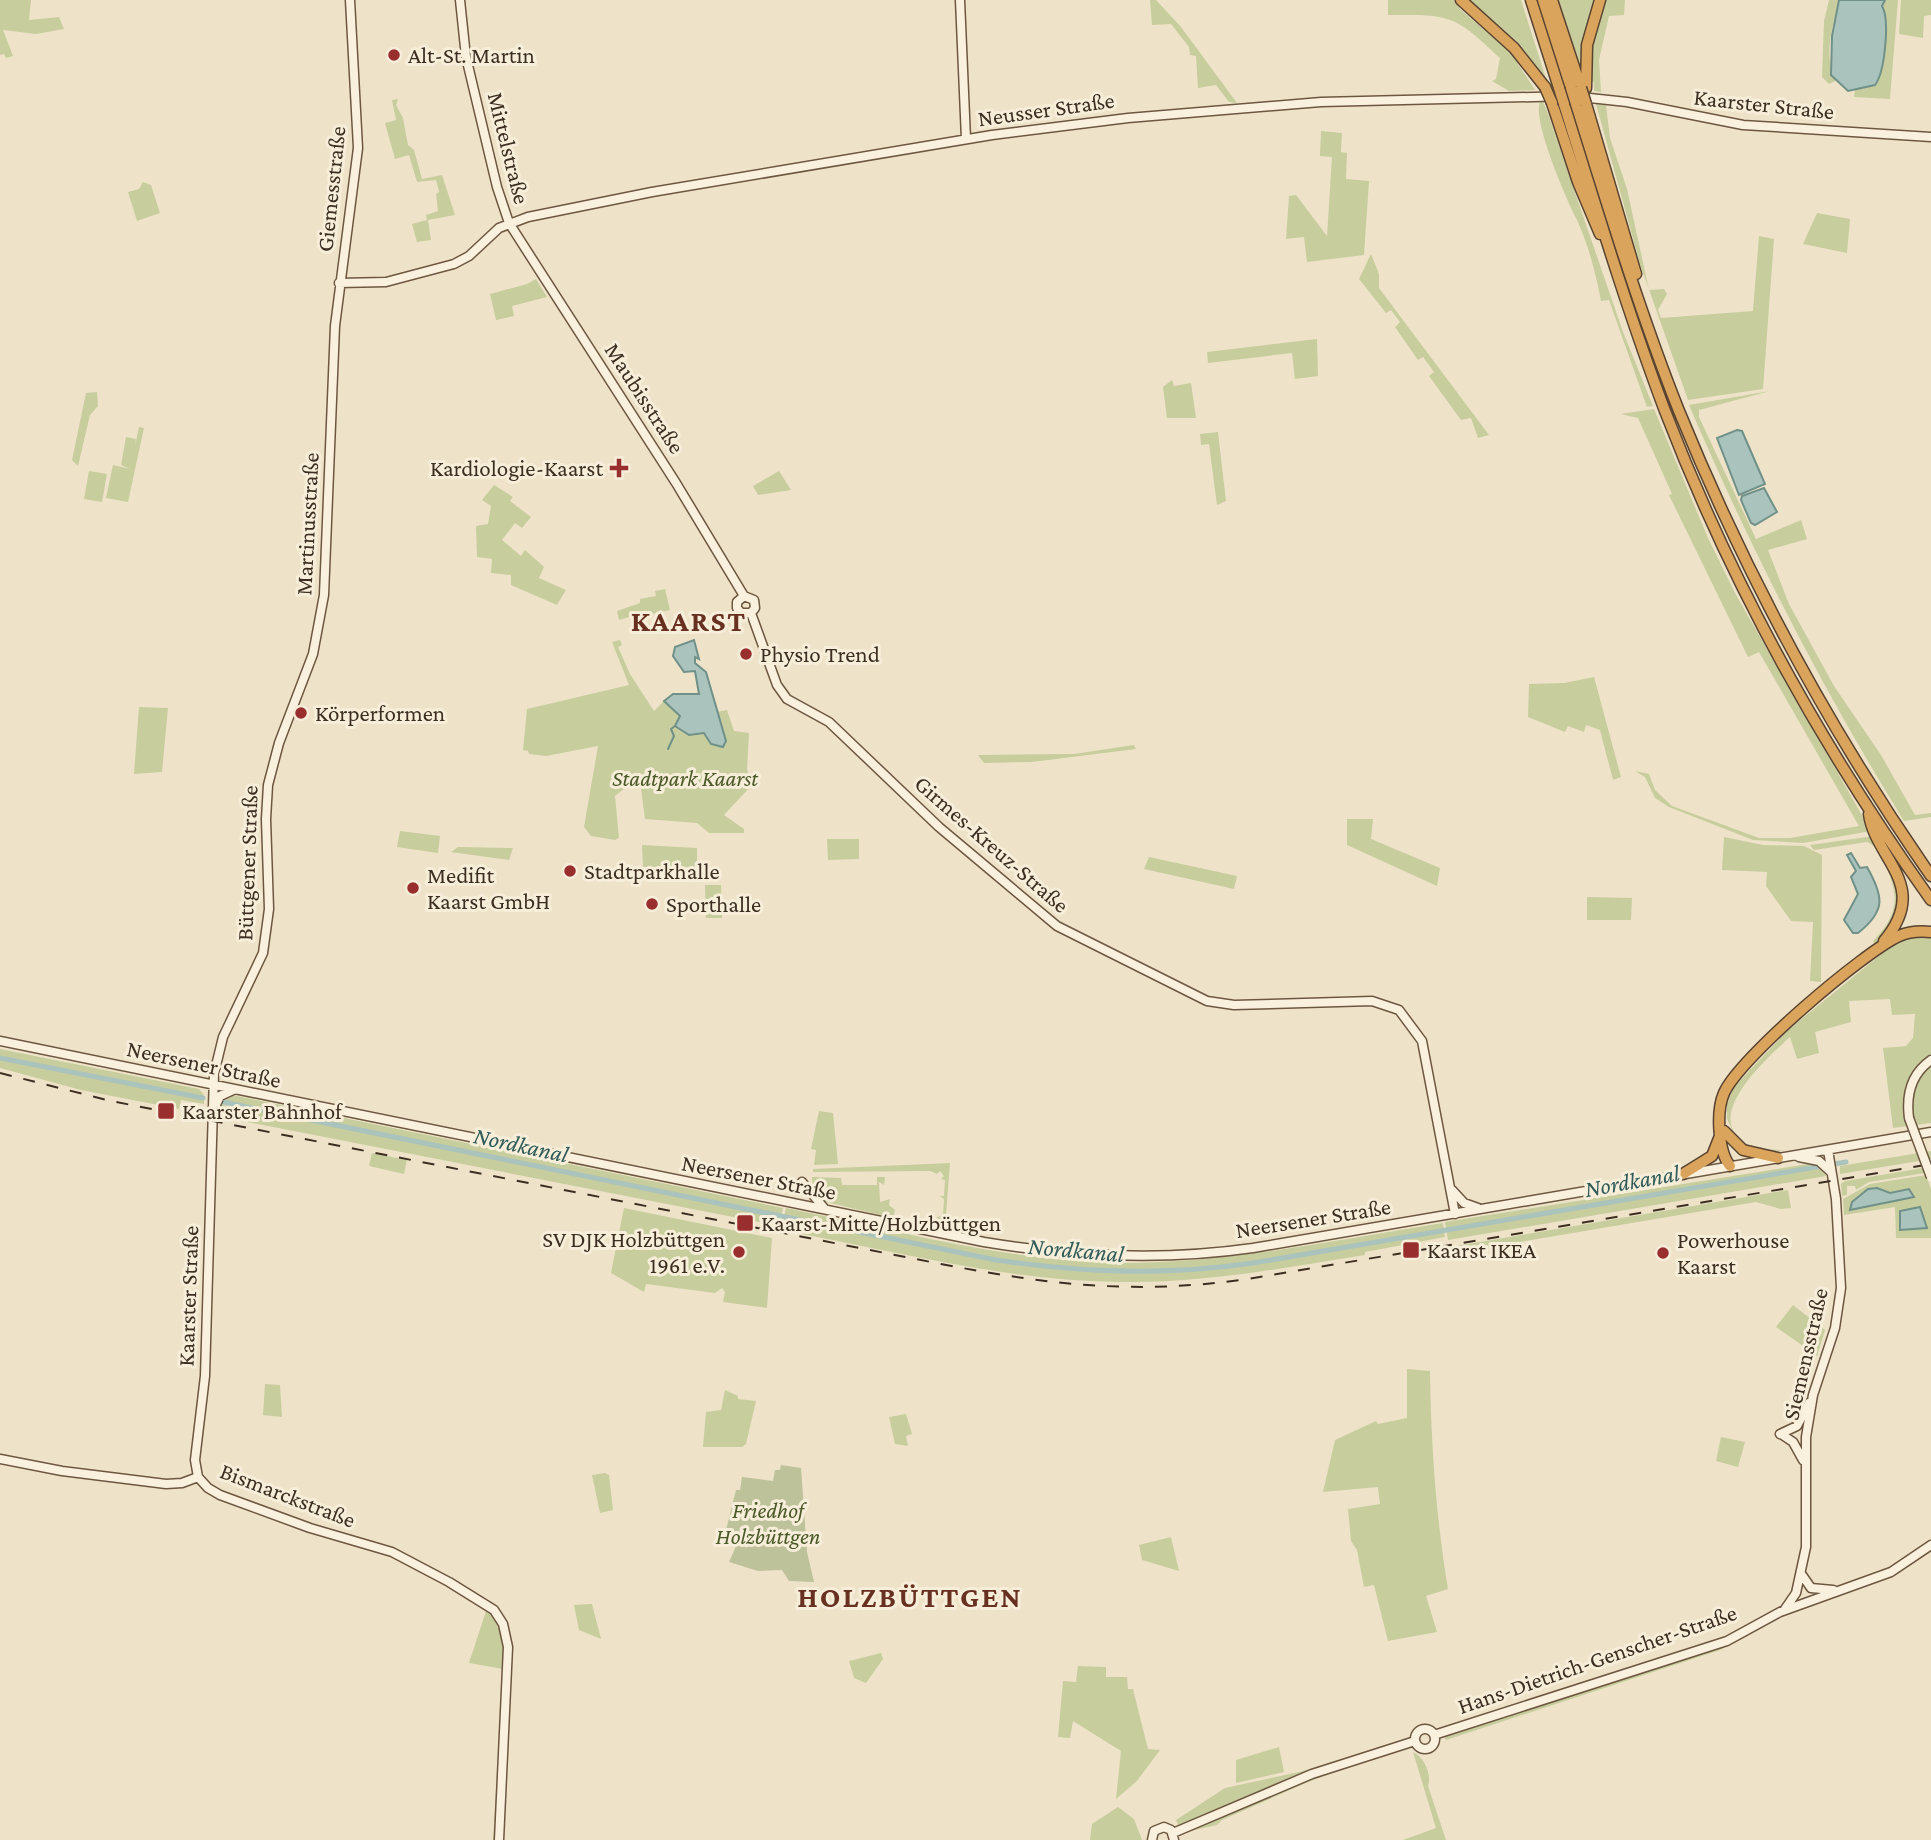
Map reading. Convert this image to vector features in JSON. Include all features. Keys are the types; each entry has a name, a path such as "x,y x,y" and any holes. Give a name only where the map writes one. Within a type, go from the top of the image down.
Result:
{"highway":[{"path":"1461,0 1514,48 1545,88 1597,228 1609,246"},
{"path":"1531,0 1661,400 1746,594 1802,700 1868,808 1874,824 1931,900"},
{"path":"1543,0 1587,102 1652,322 1660,362"},
{"path":"1552,0 1580,88"},
{"path":"1580,88 1587,45 1600,0"},
{"path":"1587,102 1660,362 1729,525 1776,621 1826,712 1902,835 1929,873"},
{"path":"1877,949 1896,926 1905,898 1900,872 1884,838"},
{"path":"1730,1166 1725,1158 1720,1119 1724,1093 1747,1062 1770,1039 1877,949 1902,934 1931,932"},
{"path":"1722,1132 1743,1150 1778,1158"},
{"path":"1683,1174 1712,1156 1722,1132"}],"main road":[{"name":"Giemesstraße","path":"339,284 358,148 349,0"},
{"name":"Mittelstraße","path":"460,0 465,53 496,187 509,223"},
{"path":"960,0 966,139"},
{"name":"Neusser Straße","path":"509,223 616,198 1076,123 1299,103 1527,96 1587,102"},
{"name":"Kaarster Straße","path":"1587,102 1743,125 1931,137"},
{"path":"339,284 386,282 454,264 469,256 509,223"},
{"name":"Maubisstraße","path":"509,223 707,531 744,596"},
{"name":"Martinusstraße","path":"274,760 313,654 323,603 339,284"},
{"path":"744,596 754,600 755,608 751,613 741,613 737,608 739,599 744,596"},
{"name":"Girmes-Kreuz-Straße","path":"751,613 779,689 787,699 829,722 939,827 1056,926 1207,1001 1234,1005 1371,1001 1399,1010 1422,1041 1455,1214"},
{"name":"Büttgener Straße","path":"214,1097 223,1037 255,976 265,946 269,904 267,802 274,760"},
{"name":"Neersener Straße","path":"0,1041 214,1097 236,1090 1019,1248 1119,1257 1234,1251 1778,1158 1829,1155 1845,1147 1931,1132"},
{"path":"1931,1060 1920,1070 1910,1088 1909,1118 1931,1177"},
{"name":"Kaarster Straße","path":"198,1477 195,1460 205,1376 211,1116 214,1097"},
{"name":"Siemensstraße","path":"1780,1612 1793,1600 1801,1573 1808,1534 1806,1437 1813,1395 1835,1328 1841,1288 1833,1174 1829,1155"},
{"path":"1793,1156 1819,1161 1833,1174"},
{"path":"802,1182 811,1197 826,1210"},
{"path":"1450,1187 1464,1203 1484,1209"},
{"path":"1805,1463 1793,1442 1780,1434 1797,1426 1813,1395"},
{"name":"Bismarckstraße","path":"0,1459 62,1471 164,1483 182,1483 198,1477 208,1488 220,1495 301,1525 402,1556 483,1601 503,1624 508,1647 499,1840"},
{"name":"Hans-Dietrich-Genscher-Straße","path":"1434,1735 1727,1641 1780,1612 1891,1572 1931,1545"},
{"name":"Siemensstraße","path":"1797,1606 1803,1599 1801,1573"},
{"name":"Hans-Dietrich-Genscher-Straße","path":"1801,1573 1816,1590 1850,1588"},
{"name":"Hans-Dietrich-Genscher-Straße","path":"1422,1729 1431,1730 1434,1735 1435,1741 1428,1748 1419,1747 1415,1741 1417,1732 1422,1729"},
{"name":"Hans-Dietrich-Genscher-Straße","path":"1152,1840 1159,1828 1166,1828 1173,1836 1312,1774 1415,1741"}],"green space":[{"path":"0,0 31,0 29,20 59,17 64,29 36,34 3,30 13,56 6,58 4,54 0,55"},
{"path":"1150,0 1156,0 1181,27 1237,103 1229,102 1216,85 1198,88 1196,56 1190,55 1189,47 1171,24 1152,25"},
{"path":"1388,0 1455,0 1460,9 1511,53 1535,90 1509,91 1492,81 1496,79 1500,58 1461,25 1439,17 1388,15"},
{"path":"1464,0 1521,0 1549,88"},
{"path":"1556,0 1597,0 1585,32 1580,70"},
{"path":"1605,0 1625,0 1624,15 1609,16 1599,60 1601,92 1594,91 1594,82 1589,81 1592,41"},
{"path":"1829,0 1839,0 1829,52 1837,80 1829,84 1822,77 1824,21"},
{"path":"1885,0 1898,0 1890,99 1854,97 1855,89 1867,88 1879,80 1886,32 1882,6"},
{"path":"1901,0 1931,0 1931,15 1924,16 1923,38 1899,34"},
{"path":"398,99 396,105 403,118 408,145 414,150 422,179 442,175 455,215 428,220 431,240 417,242 412,224 427,220 426,215 438,211 436,194 439,192 436,180 417,182 409,155 395,159 385,123 396,120 392,100"},
{"path":"1540,102 1543,102 1547,111 1623,332 1653,406 1647,407 1609,300 1601,301 1584,238 1545,141 1539,111"},
{"path":"1596,104 1606,105 1610,138 1627,189 1649,289 1640,264"},
{"path":"1321,131 1342,133 1341,152 1347,153 1346,179 1369,181 1364,255 1307,262 1304,237 1286,239 1289,196 1296,195 1327,236 1332,157 1320,156"},
{"path":"143,182 151,185 160,213 137,221 128,192 139,189"},
{"path":"1817,213 1850,219 1847,253 1803,244"},
{"path":"1759,236 1774,239 1763,389 1688,400 1649,290 1664,289 1667,294 1658,310 1661,318 1753,311"},
{"path":"1371,254 1379,274 1379,288 1489,435 1478,438 1471,418 1461,420 1429,376 1434,372 1423,357 1418,360 1395,327 1400,322 1391,310 1386,313 1359,279"},
{"path":"536,279 547,297 512,306 514,316 496,320 490,294"},
{"path":"1317,339 1318,376 1295,379 1292,353 1208,363 1207,352"},
{"path":"1172,380 1174,386 1191,383 1196,418 1167,418 1163,387"},
{"path":"1770,391 1699,410 1699,417 1756,539 1801,520 1807,539 1768,550 1789,604 1834,686 1881,755 1915,815 1931,813 1931,817 1904,821 1873,771 1762,565 1689,405"},
{"path":"97,392 98,406 90,415 78,466 72,460 86,393"},
{"path":"1654,409 1708,538 1735,593 1871,831 1803,843 1753,840 1669,807 1655,798 1645,777 1635,771 1649,774 1655,790 1672,806 1759,838 1790,838 1859,826 1759,652 1748,657 1669,495 1672,494 1638,418 1621,414"},
{"path":"139,427 144,428 128,502 106,498 113,465 130,469 121,465 126,437 136,439 135,446"},
{"path":"1218,432 1226,501 1217,505 1209,444 1201,445 1200,434"},
{"path":"89,471 107,474 102,502 84,499"},
{"path":"779,471 791,490 758,495 753,486"},
{"path":"494,485 513,497 510,501 531,517 522,528 515,523 502,540 521,556 525,550 544,567 539,578 566,590 557,605 511,585 511,575 491,573 492,559 477,557 476,526 488,524 491,506 482,500"},
{"path":"665,589 670,610 651,614 650,611 619,620 617,611 640,603 640,599 656,596 655,591"},
{"name":"Stadtpark Kaarst","path":"620,640 622,645 618,647 630,674 654,711 664,701 680,716 675,726 689,735 704,733 715,746 726,741 717,712 727,710 734,731 749,733 747,769 751,786 724,815 744,829 744,833 709,833 697,823 645,819 641,789 632,782 615,796 619,838 615,840 591,836 584,827 598,746 546,756 529,754 523,750 527,709 629,685 612,642"},
{"path":"1594,677 1621,777 1613,780 1600,730 1586,725 1584,732 1568,726 1565,732 1528,717 1529,684 1564,683"},
{"path":"139,707 168,708 162,772 134,774"},
{"path":"1134,745 1136,749 1032,762 984,763 978,755 1074,754"},
{"path":"1347,819 1373,819 1371,839 1440,868 1437,886 1347,845"},
{"path":"400,831 440,836 438,853 397,847"},
{"path":"1874,836 1903,896 1886,935 1875,945 1873,941 1888,922 1894,904 1893,885 1877,850 1867,842 1814,850 1810,845"},
{"path":"1724,837 1763,845 1804,846 1822,855 1821,982 1810,981 1813,922 1791,921 1766,886 1767,872 1722,870"},
{"path":"827,839 859,839 859,859 828,860"},
{"path":"642,845 697,848 697,867 643,867"},
{"path":"458,847 513,848 509,860 451,852"},
{"path":"1149,857 1237,876 1234,889 1144,869"},
{"path":"705,885 721,885 722,918 706,918"},
{"path":"1587,897 1632,898 1631,920 1587,920"},
{"path":"1920,936 1931,937 1931,1123 1893,1128 1883,1048 1906,1046 1913,1038 1915,1014 1892,1015 1890,999 1849,1001 1851,1022 1815,1032 1819,1053 1797,1059 1790,1037 1753,1074 1733,1107 1731,1122 1737,1136 1753,1147 1784,1151 1751,1150 1738,1142 1727,1119 1727,1105 1733,1088 1788,1030 1863,969 1895,943"},
{"path":"0,1049 199,1089 204,1095 204,1104 181,1100 179,1109 81,1090 0,1068"},
{"path":"236,1092 783,1205 230,1094"},
{"path":"232,1095 783,1208 779,1226 222,1117 219,1113 221,1105 231,1106 417,1143 417,1140 224,1101"},
{"path":"819,1111 833,1113 838,1164 814,1165 816,1150 811,1149"},
{"path":"1931,1151 1931,1159 1840,1174 1840,1166"},
{"path":"372,1153 407,1160 404,1174 369,1166"},
{"path":"950,1163 945,1227 921,1222 922,1218 933,1219 943,1215 944,1199 940,1196 944,1196 945,1180 941,1179 944,1176 940,1171 937,1174 930,1171 813,1172 813,1169"},
{"path":"1808,1164 1820,1168 1826,1176 1448,1240 1445,1222"},
{"path":"1923,1168 1925,1173 1869,1182 1856,1190 1855,1186 1847,1186 1847,1195 1842,1196 1841,1184 1845,1181"},
{"path":"1926,1175 1931,1189 1931,1238 1896,1238 1895,1207 1844,1215 1843,1199 1870,1184"},
{"path":"812,1177 841,1178 842,1185 877,1185 877,1177 885,1177 884,1185 879,1182 880,1202 890,1199 889,1205 895,1210 893,1218 818,1200 813,1192"},
{"path":"1788,1190 1791,1208 1781,1209 1756,1202 1484,1248 1483,1245 1450,1251 1450,1247"},
{"path":"624,1208 772,1238 767,1308 723,1302 725,1292 722,1288 715,1293 646,1284 644,1292 611,1273"},
{"path":"786,1208 994,1251 1121,1263 1242,1255 1443,1223 1445,1237 1365,1252 1365,1255 1244,1274 1122,1282 993,1271 781,1230"},
{"path":"1793,1305 1825,1330 1817,1356 1804,1351 1806,1348 1776,1327"},
{"path":"1407,1369 1430,1371 1435,1481 1448,1589 1426,1596 1437,1632 1388,1641 1374,1585 1364,1587 1357,1550 1351,1541 1348,1509 1380,1504 1378,1487 1323,1492 1335,1440 1376,1421 1378,1424 1407,1418"},
{"path":"265,1384 280,1385 282,1417 263,1415"},
{"path":"725,1390 738,1396 738,1399 756,1401 746,1444 742,1447 703,1447 706,1412 721,1410"},
{"path":"906,1414 912,1434 906,1436 908,1446 895,1444 889,1417"},
{"path":"1721,1437 1745,1442 1738,1467 1716,1461"},
{"name":"Friedhof Holzbüttgen","path":"781,1465 801,1468 807,1552 814,1582 789,1581 782,1570 758,1571 729,1562 737,1544 719,1539 720,1534 725,1534 742,1477 773,1481 775,1470 780,1470"},
{"path":"592,1475 609,1475 613,1510 600,1513"},
{"path":"1171,1537 1179,1571 1142,1560 1139,1545"},
{"path":"592,1604 601,1639 579,1630 574,1605"},
{"path":"487,1608 502,1628 505,1647 496,1840 493,1840 503,1669 469,1663"},
{"path":"1720,1646 1723,1649 1446,1740 1444,1736"},
{"path":"881,1653 883,1659 866,1683 854,1678 849,1661"},
{"path":"1078,1666 1106,1667 1106,1677 1127,1677 1128,1689 1133,1689 1148,1749 1160,1750 1137,1781 1116,1799 1121,1751 1073,1721 1070,1738 1058,1737 1063,1681 1076,1682"},
{"path":"1399,1741 1179,1827 1176,1820 1225,1788 1299,1772"},
{"path":"1279,1747 1284,1772 1236,1783 1236,1760"},
{"path":"1404,1747 1308,1782 1222,1820 1217,1825 1181,1833 1314,1776"},
{"path":"1413,1752 1426,1766 1428,1786 1446,1840 1403,1840 1436,1828"},
{"path":"1118,1807 1134,1819 1142,1840 1090,1840 1092,1824"}],"water":[{"path":"1839,0 1885,0 1882,6 1886,22 1885,46 1875,85 1848,91 1831,75 1832,36"},
{"path":"1737,430 1742,431 1765,484 1739,495 1717,438"},
{"path":"1764,488 1777,512 1755,525 1751,523 1741,500 1742,496"},
{"path":"694,640 699,659 695,657 695,663 706,672 726,741 723,747 711,744 704,733 689,735 675,726 680,716 664,701 673,694 699,694 695,671 684,672 673,656 675,647"},
{"path":"1851,853 1860,868 1867,867 1879,895 1878,910 1874,918 1858,933 1853,933 1844,920 1858,894 1851,877 1856,871 1847,855"},
{"path":"1877,1188 1890,1193 1909,1189 1914,1197 1850,1210 1852,1202 1868,1189"},
{"path":"1920,1207 1927,1228 1900,1230 1900,1211"}],"waterway":[{"path":"668,749 674,736 671,729 675,726"},
{"name":"Nordkanal","path":"0,1058 203,1098"},
{"name":"Nordkanal","path":"223,1102 996,1260 1093,1270 1188,1270 1253,1263 1846,1162"}],"railway":[{"path":"0,1073 111,1101 941,1264 1057,1282 1130,1287 1207,1284 1248,1279 1931,1164"}],"place":[{"name":"Alt-St. Martin","path":"394,55"},
{"name":"Kardiologie-Kaarst","path":"619,468"},
{"name":"Physio Trend","path":"746,654"},
{"name":"Körperformen","path":"301,713"},
{"name":"Stadtparkhalle","path":"570,871"},
{"name":"Medifit Kaarst GmbH","path":"413,888"},
{"name":"Sporthalle","path":"652,904"},
{"name":"Kaarster Bahnhof","path":"166,1111"},
{"name":"Kaarst-Mitte/Holzbüttgen","path":"745,1223"},
{"name":"Kaarst IKEA","path":"1411,1250"},
{"name":"SV DJK Holzbüttgen 1961 e.V.","path":"739,1252"},
{"name":"Powerhouse Kaarst","path":"1663,1253"}],"district":[{"name":"KAARST","path":"689,621"},
{"name":"HOLZBÜTTGEN","path":"910,1597"}]}
